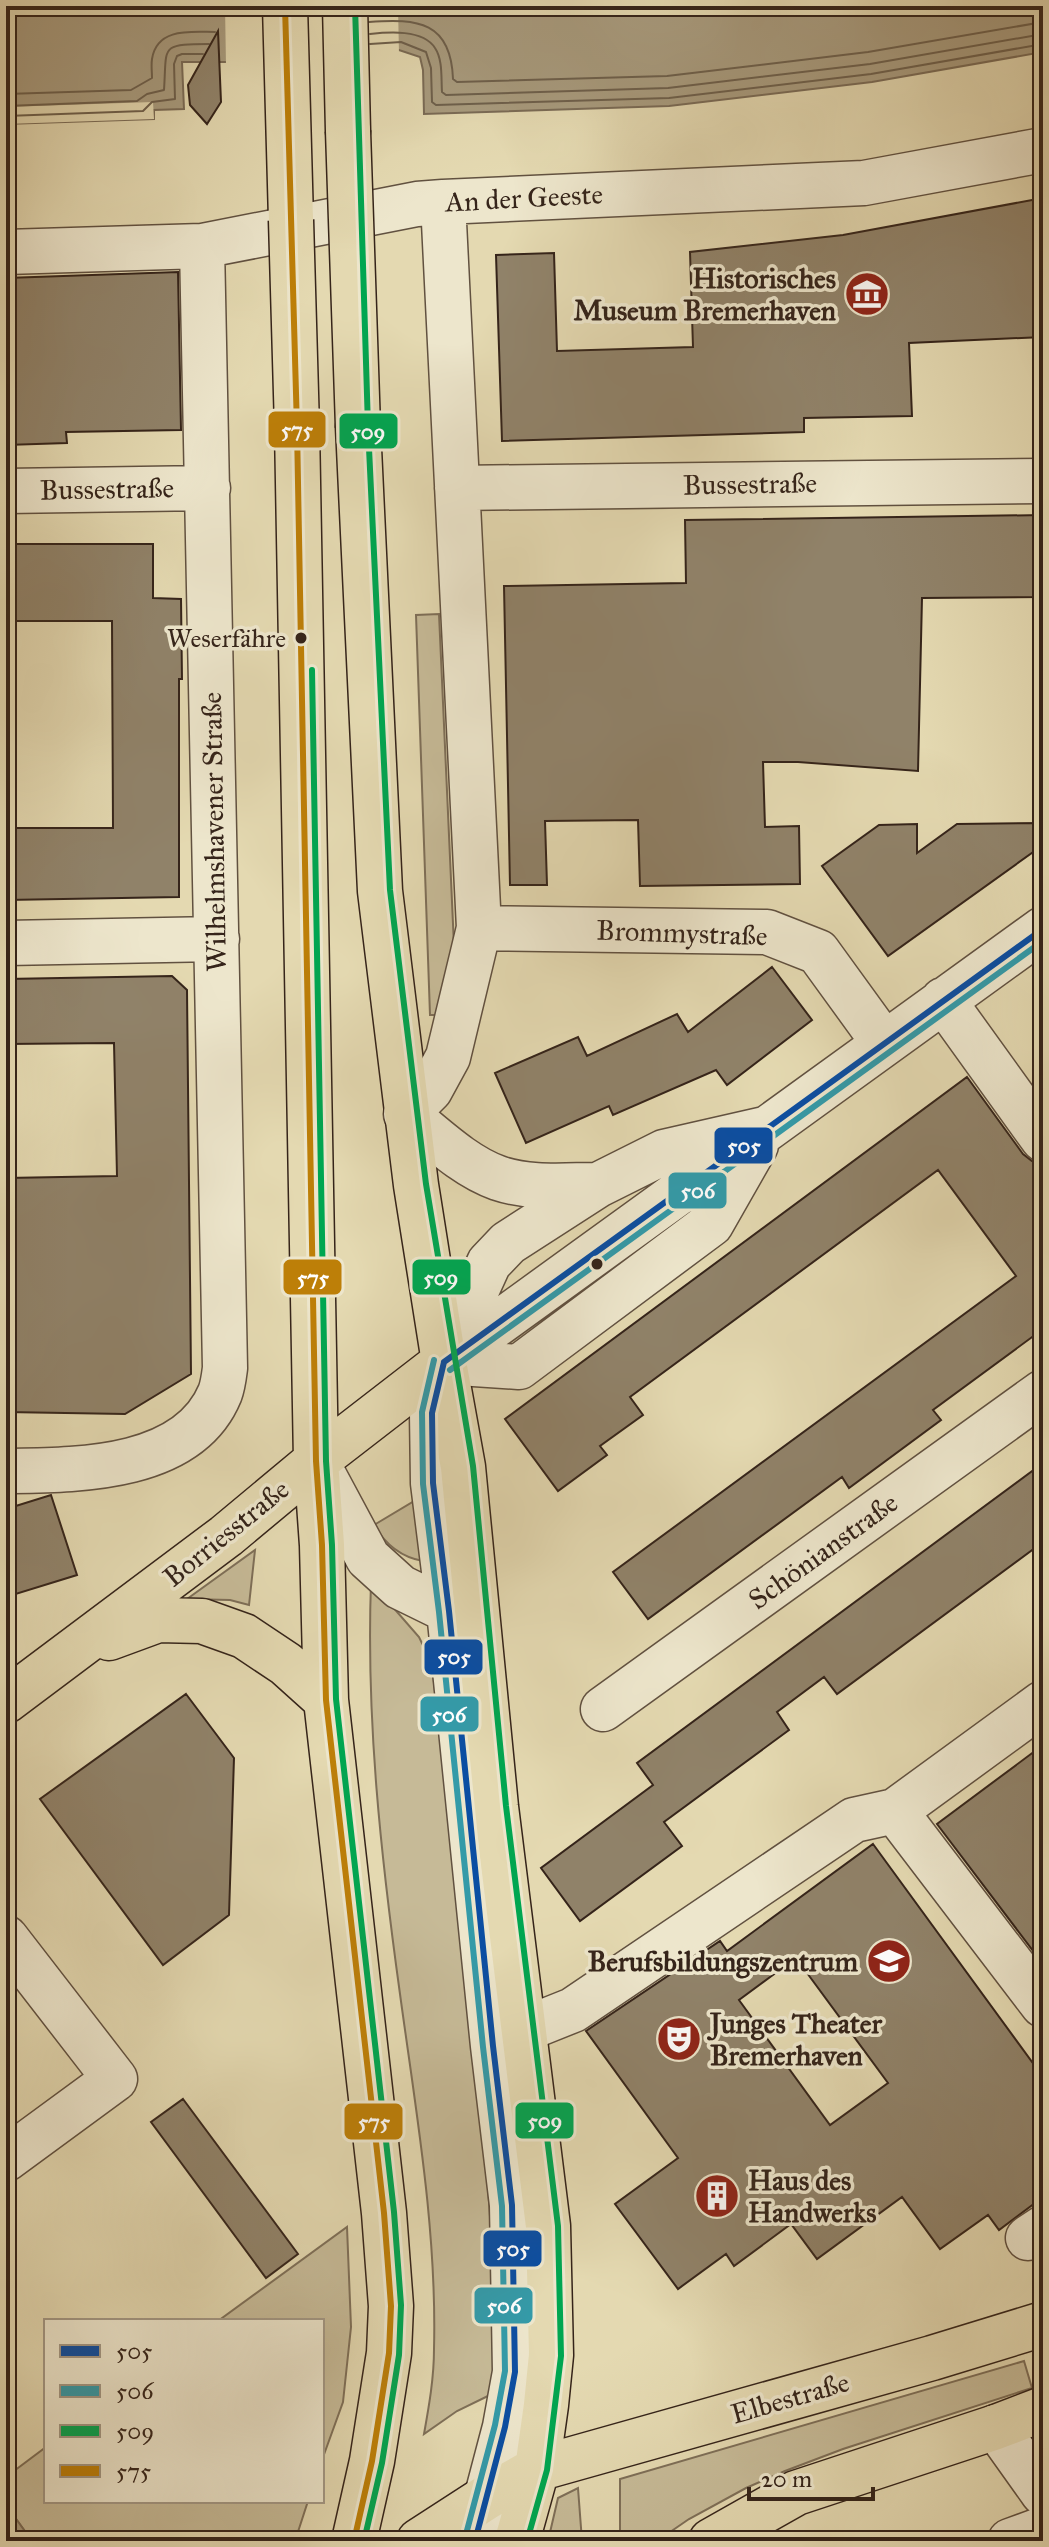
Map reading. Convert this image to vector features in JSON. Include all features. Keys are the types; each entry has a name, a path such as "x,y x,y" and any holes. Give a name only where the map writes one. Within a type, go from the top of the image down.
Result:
{"main road":[{"path":"285,6 297,428 316,1461 322,1545 326,1700 384,2213 391,2306 389,2353 372,2461 354,2541"},
{"path":"345,6 358,427 380,891 406,1114 463,1467 496,1807 548,2226 551,2355 537,2469 517,2541"},
{"name":"Borriesstraße","path":"6,1701 226,1536 316,1461 444,1362"},
{"path":"76,1650 158,1620 202,1621 244,1636 286,1664 326,1700"},
{"name":"Elbestraße","path":"419,2541 537,2469 1043,2324"},
{"path":"711,2541 796,2493 1043,2409"}],"street":[{"name":"An der Geeste","path":"6,252 202,246 417,204 864,183 1043,150"},
{"path":"406,1114 430,1090 448,1057 479,928 443,202"},
{"name":"Wilhelmshavener Straße","path":"6,1471 70,1470 152,1456 182,1439 208,1415 221,1391 225,1368 202,246"},
{"name":"Bussestraße","path":"457,488 1043,481"},
{"name":"Bussestraße","path":"6,491 208,488"},
{"name":"Brommystraße","path":"479,928 767,932 818,952 884,1043"},
{"name":"Borriesstraße","path":"765,1129 711,1224 519,1367 444,1362 489,1263 508,1243 598,1185 664,1152 765,1129 1043,929"},
{"path":"6,943 217,939"},
{"path":"943,1000 1043,1139"},
{"name":"Borriesstraße","path":"406,1114 470,1164 499,1178 536,1186 598,1185"},
{"path":"444,1362 432,1413 433,1483 512,2205 515,2372 505,2427 475,2541"},
{"name":"Schönianstraße","path":"603,1709 1043,1392"},
{"path":"316,1461 368,1558 400,1587 449,1611"},
{"path":"523,2030 573,2010 854,1820 895,1811 1043,1703"},
{"path":"895,1811 1043,2005"},
{"path":"6,1938 115,2079 6,2159"},
{"path":"996,2427 1043,2493"},
{"path":"1010,2541 1043,2529"}],"shaded area":[{"path":"439,614 454,946 436,1015 430,1015 416,615"},
{"path":"416,1500 423,1561 394,1549 374,1525"},
{"path":"255,1550 249,1605 230,1600 187,1599"},
{"path":"371,1582 419,1637 432,1664 490,2209 494,2301 492,2394 457,2411 424,2434 434,2360 432,2260 424,2171 393,1943 376,1788 371,1685"},
{"path":"347,2227 351,2327 343,2402 324,2454 324,2319 221,2319"},
{"path":"1024,2361 1032,2388 785,2471 689,2519 657,2541 620,2541 620,2479"},
{"path":"44,2448 44,2503 307,2503 295,2541 32,2541 6,2505 6,2477"},
{"path":"578,2488 582,2541 548,2541 558,2498"}],"water":[{"path":"6,6 1043,6 1043,52 872,82 669,106 424,114 420,57 399,50 226,62 182,62 184,109 154,110 154,119 6,124"},
{"path":"6,2505 32,2541 6,2541"}],"pier":[{"path":"225,6 398,6 399,54 226,66"},
{"path":"153,102 154,119 6,124 6,107"}],"building":[{"path":"218,31 221,102 207,124 190,105 188,85"},
{"name":"Historisches Museum Bremerhaven","path":"1043,198 1043,337 909,343 912,416 804,418 804,432 502,441 496,255 554,253 557,351 693,347 690,252 843,235"},
{"path":"178,272 181,430 66,432 67,443 6,445 6,278"},
{"path":"1043,515 1043,597 922,598 918,771 763,762 765,827 799,826 800,884 640,886 638,820 545,821 547,885 510,885 504,586 686,583 685,520"},
{"path":"6,544 153,544 153,598 181,599 179,897 6,900 6,828 113,828 112,621 6,621"},
{"path":"1043,823 1043,845 888,956 822,866 879,825 917,824 917,853 957,824"},
{"path":"772,967 812,1020 727,1085 716,1070 613,1115 609,1106 526,1143 495,1073 578,1037 587,1056 677,1014 688,1032"},
{"path":"172,976 187,990 191,1374 125,1414 6,1412 6,1178 117,1176 114,1043 6,1044 6,979"},
{"path":"967,1077 1023,1154 1043,1169 1043,1329 933,1410 941,1420 849,1488 842,1477 648,1619 613,1572 1016,1276 938,1170 630,1397 643,1415 600,1446 607,1455 558,1491 505,1419"},
{"path":"1043,1463 1043,1542 837,1694 824,1677 777,1712 789,1730 664,1822 682,1846 580,1921 541,1868 653,1785 637,1763"},
{"path":"51,1495 77,1575 6,1597 6,1509"},
{"path":"186,1694 234,1758 229,1915 163,1965 40,1799"},
{"path":"1043,1745 1043,1964 937,1824"},
{"path":"873,1844 1043,2077 1043,2197 999,2230 988,2215 940,2249 902,2197 817,2259 791,2224 734,2266 726,2254 678,2289 615,2204 678,2158 586,2031 720,1941 727,1951","holes":["796,1958 888,2083 830,2125 739,2000"]},
{"path":"183,2099 298,2254 266,2278 151,2122"}],"transit line":[{"name":"575","path":"285,6 297,428 316,1461 322,1545 326,1700 384,2213 391,2306 389,2353 372,2461 354,2541"},
{"name":"509","path":"355,6 368,427 390,890 426,1184 473,1466 506,1806 558,2226 561,2356 547,2470 527,2541"},
{"name":"509","path":"312,670 326,1461 332,1545 336,1699 394,2212 401,2305 399,2355 382,2463 364,2541"},
{"name":"505","path":"444,1362 1043,929"},
{"name":"506","path":"450,1370 1043,941"},
{"name":"506","path":"434,1360 422,1412 423,1484 502,2206 505,2371 495,2425 465,2538"},
{"name":"505","path":"444,1362 432,1413 433,1483 512,2205 515,2372 505,2427 475,2541"}],"place":[{"name":"Historisches Museum Bremerhaven","path":"867,294"},
{"name":"Weserfähre","path":"301,638"},
{"name":"Berufsbildungszentrum","path":"889,1961"},
{"name":"Junges Theater Bremerhaven","path":"679,2039"},
{"name":"Haus des Handwerks","path":"717,2196"}]}
